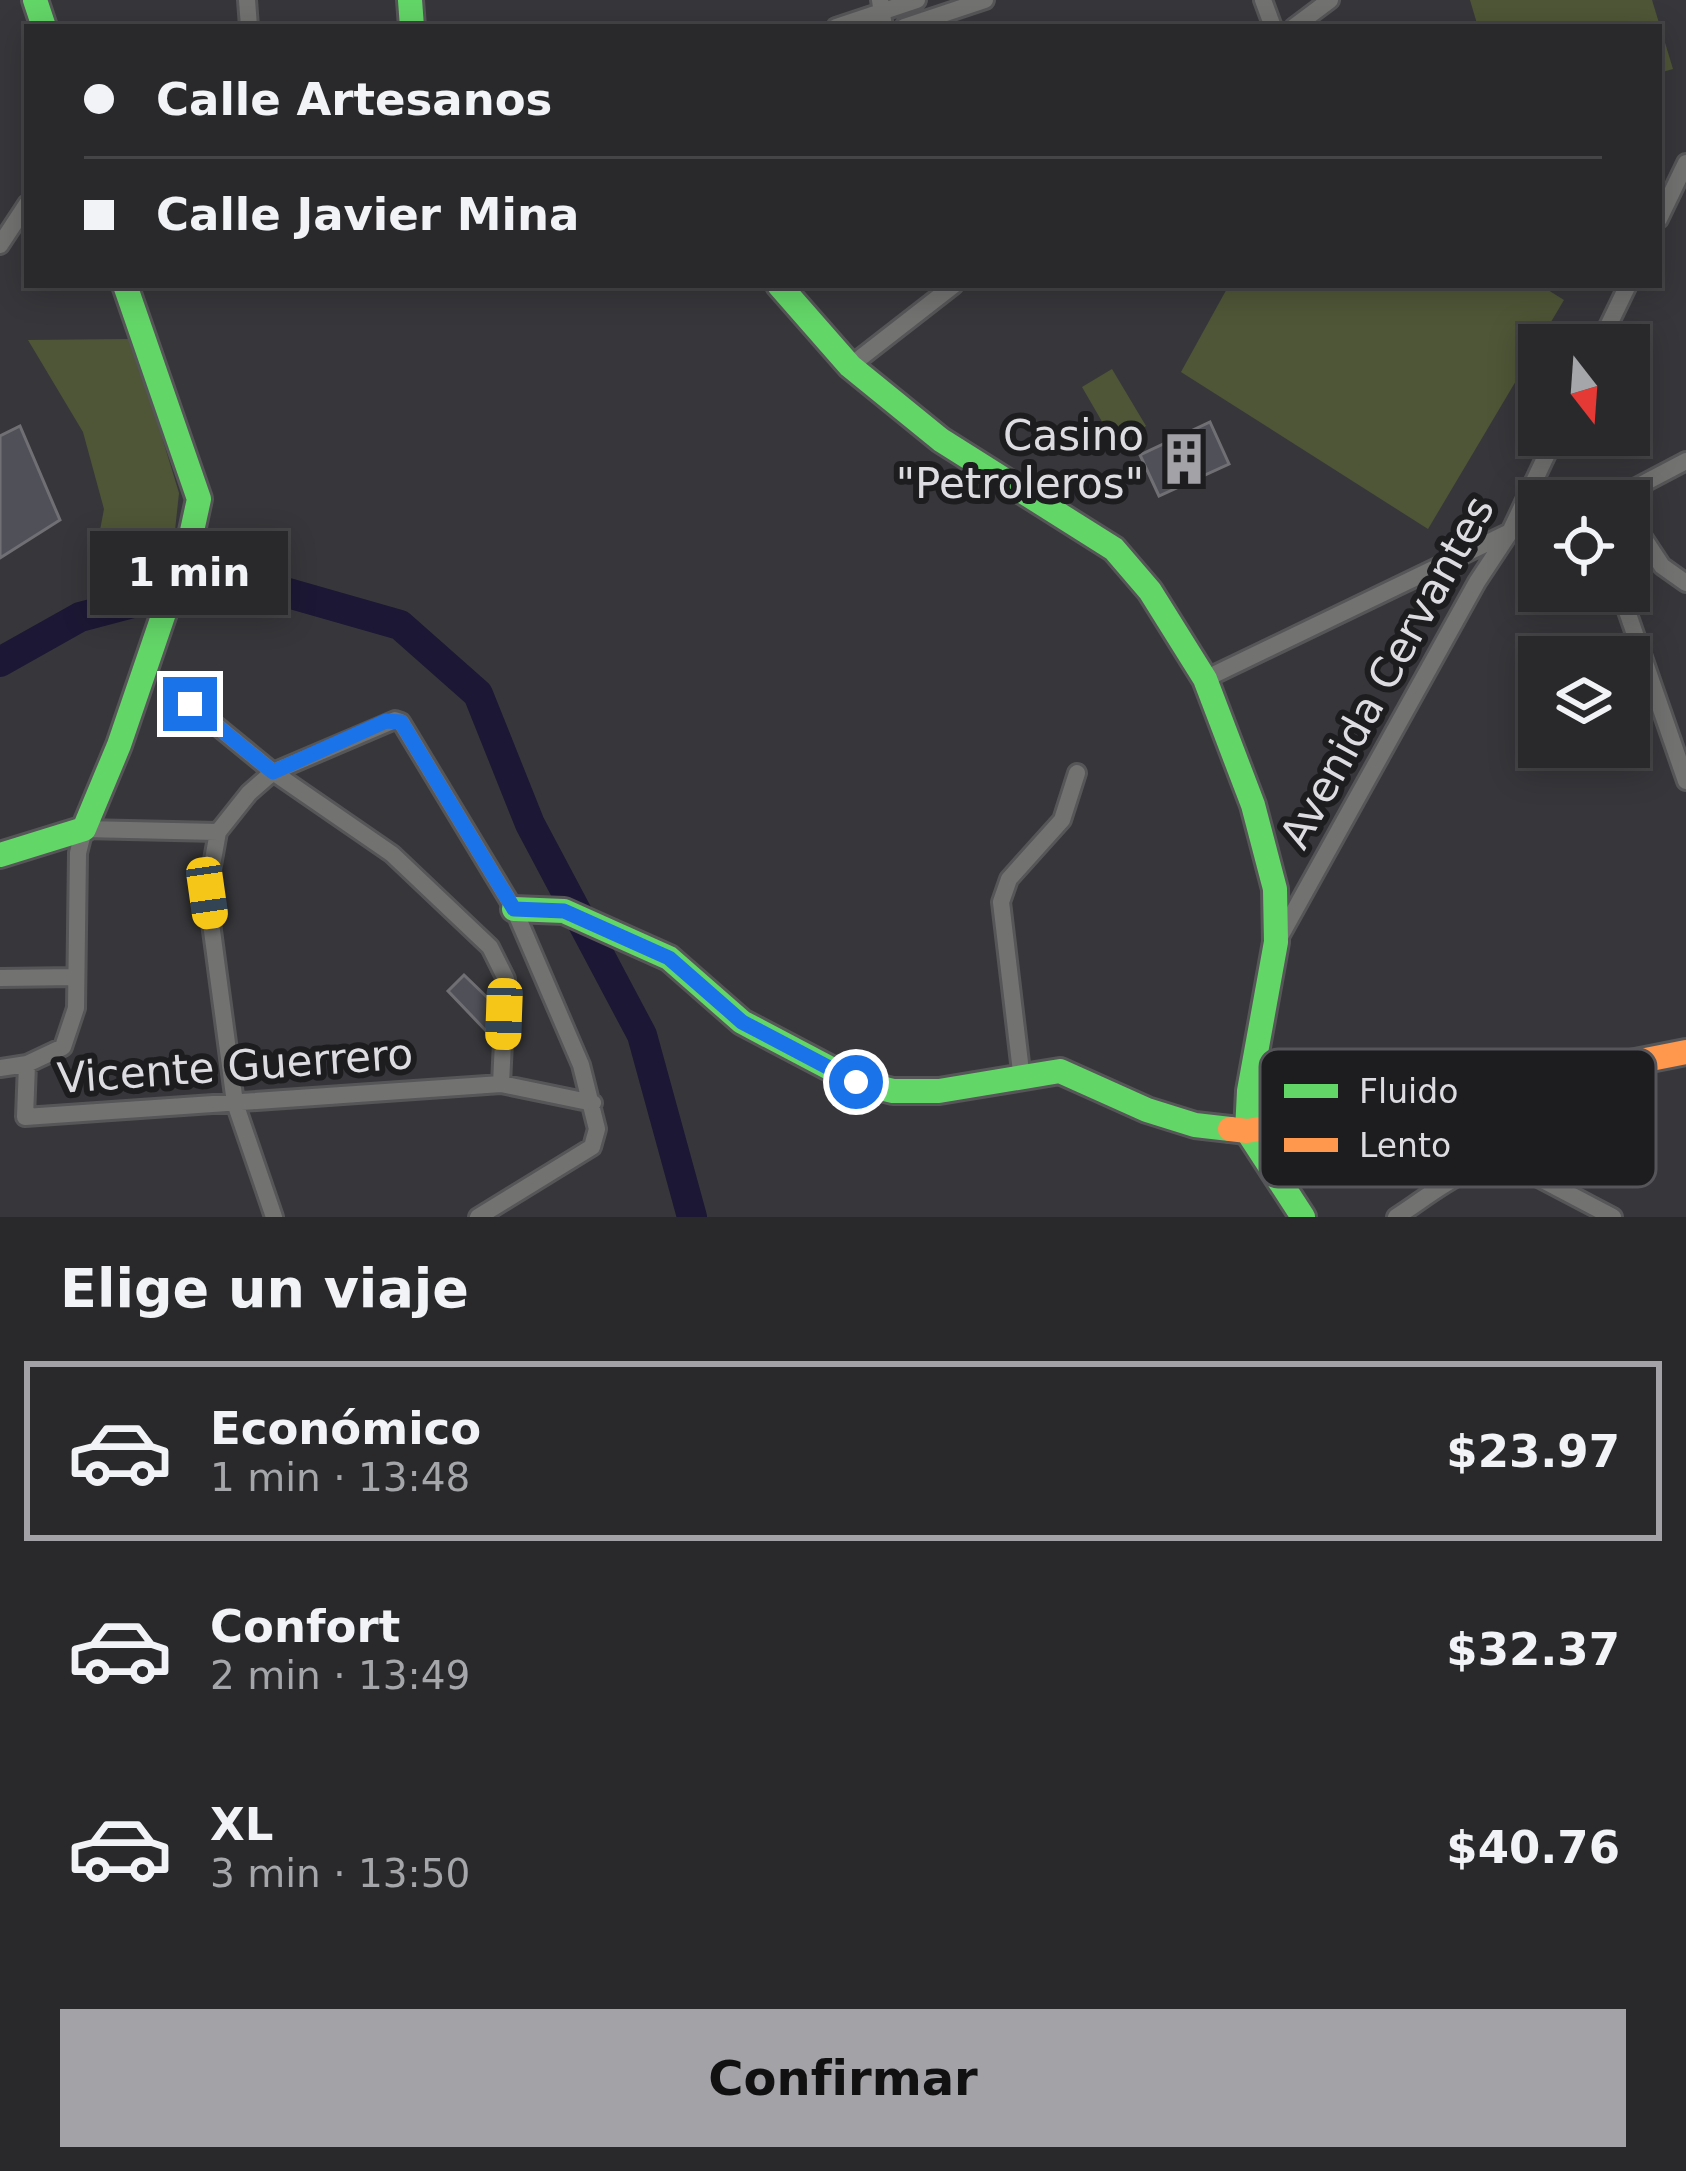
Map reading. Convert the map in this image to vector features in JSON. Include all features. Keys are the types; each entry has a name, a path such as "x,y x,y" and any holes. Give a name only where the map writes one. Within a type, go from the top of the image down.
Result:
{"street":[{"path":"846,24 917,0"},
{"path":"913,24 985,0"},
{"path":"1298,24 1330,0"},
{"path":"1662,214 1686,163"},
{"path":"0,245 24,211"},
{"path":"0,1068 27,1064 64,1047 76,1009 78,854 84,829 119,745 199,499 125,288"},
{"path":"782,288 850,366 941,440 1114,550 1150,591 1205,679 1252,805 1275,889 1276,943 1249,1090 1247,1130 1260,1153"},
{"path":"850,366 950,288"},
{"path":"1609,324 1627,288"},
{"name":"Avenida Cervantes","path":"1276,943 1477,582 1510,532 1546,456"},
{"path":"1650,480 1686,460"},
{"path":"1205,679 1518,530"},
{"path":"1650,548 1662,566 1686,583"},
{"path":"1626,612 1686,781"},
{"path":"190,704 273,772 392,854 490,947 506,979 501,1084"},
{"path":"274,1217 236,1102 207,893 218,832 273,772 386,721 401,722 514,909 593,1103 597,1129 592,1147 478,1217"},
{"path":"1022,1080 1001,902 1009,879 1062,820 1077,773"},
{"path":"0,855 84,829 218,832"},
{"path":"514,909 564,911 669,958 742,1022 856,1082 893,1091 939,1091 1060,1071 1195,1125 1260,1128"},
{"path":"0,978 76,977"},
{"path":"1656,1058 1686,1052"},
{"name":"Vicente Guerrero","path":"27,1064 25,1117 501,1084 593,1103"},
{"path":"1280,1187 1296,1215"},
{"path":"1396,1217 1444,1187"},
{"path":"1556,1187 1613,1217"}],"green space":[{"path":"1470,0 1652,0 1659,24 1477,24"},
{"path":"1662,33 1673,69 1662,72"},
{"path":"1227,288 1545,288 1564,300 1550,324 1518,324 1518,377 1428,529 1181,372"},
{"path":"132,339 179,493 170,577 87,600 104,509 83,432 28,340"},
{"path":"1112,369 1146,426 1115,444 1082,387"}],"building":[{"name":"Casino \"Petroleros\"","path":"1210,422 1229,464 1159,496 1140,455"},
{"path":"20,426 60,520 0,558 0,436"},
{"path":"464,975 492,1002 491,1036 448,991"}],"waterway":[{"path":"0,662 80,617 205,584 288,593 400,625 478,694 530,824 642,1035 692,1217"}],"traffic: fast":[{"path":"35,0 43,24"},
{"path":"410,0 412,24"},
{"path":"0,855 84,829 119,745 192,531 199,499 126,288"},
{"path":"782,288 850,366 941,440 1114,549 1150,591 1205,679 1253,805 1275,889 1276,942 1249,1091 1247,1131 1260,1151"},
{"path":"514,909 564,911 669,958 742,1022 856,1082 893,1091 939,1091 1060,1071 1147,1110 1195,1125 1230,1129"},
{"path":"1283,1187 1303,1217"}],"traffic: slow":[{"path":"1656,1058 1686,1052"},
{"path":"1230,1129 1260,1129"}],"place":[{"name":"Casino \"Petroleros\"","path":"1184,459"}],"route":[{"path":"190,704 273,772 386,721 401,722 514,909 564,911 669,958 742,1022 856,1082"}]}
